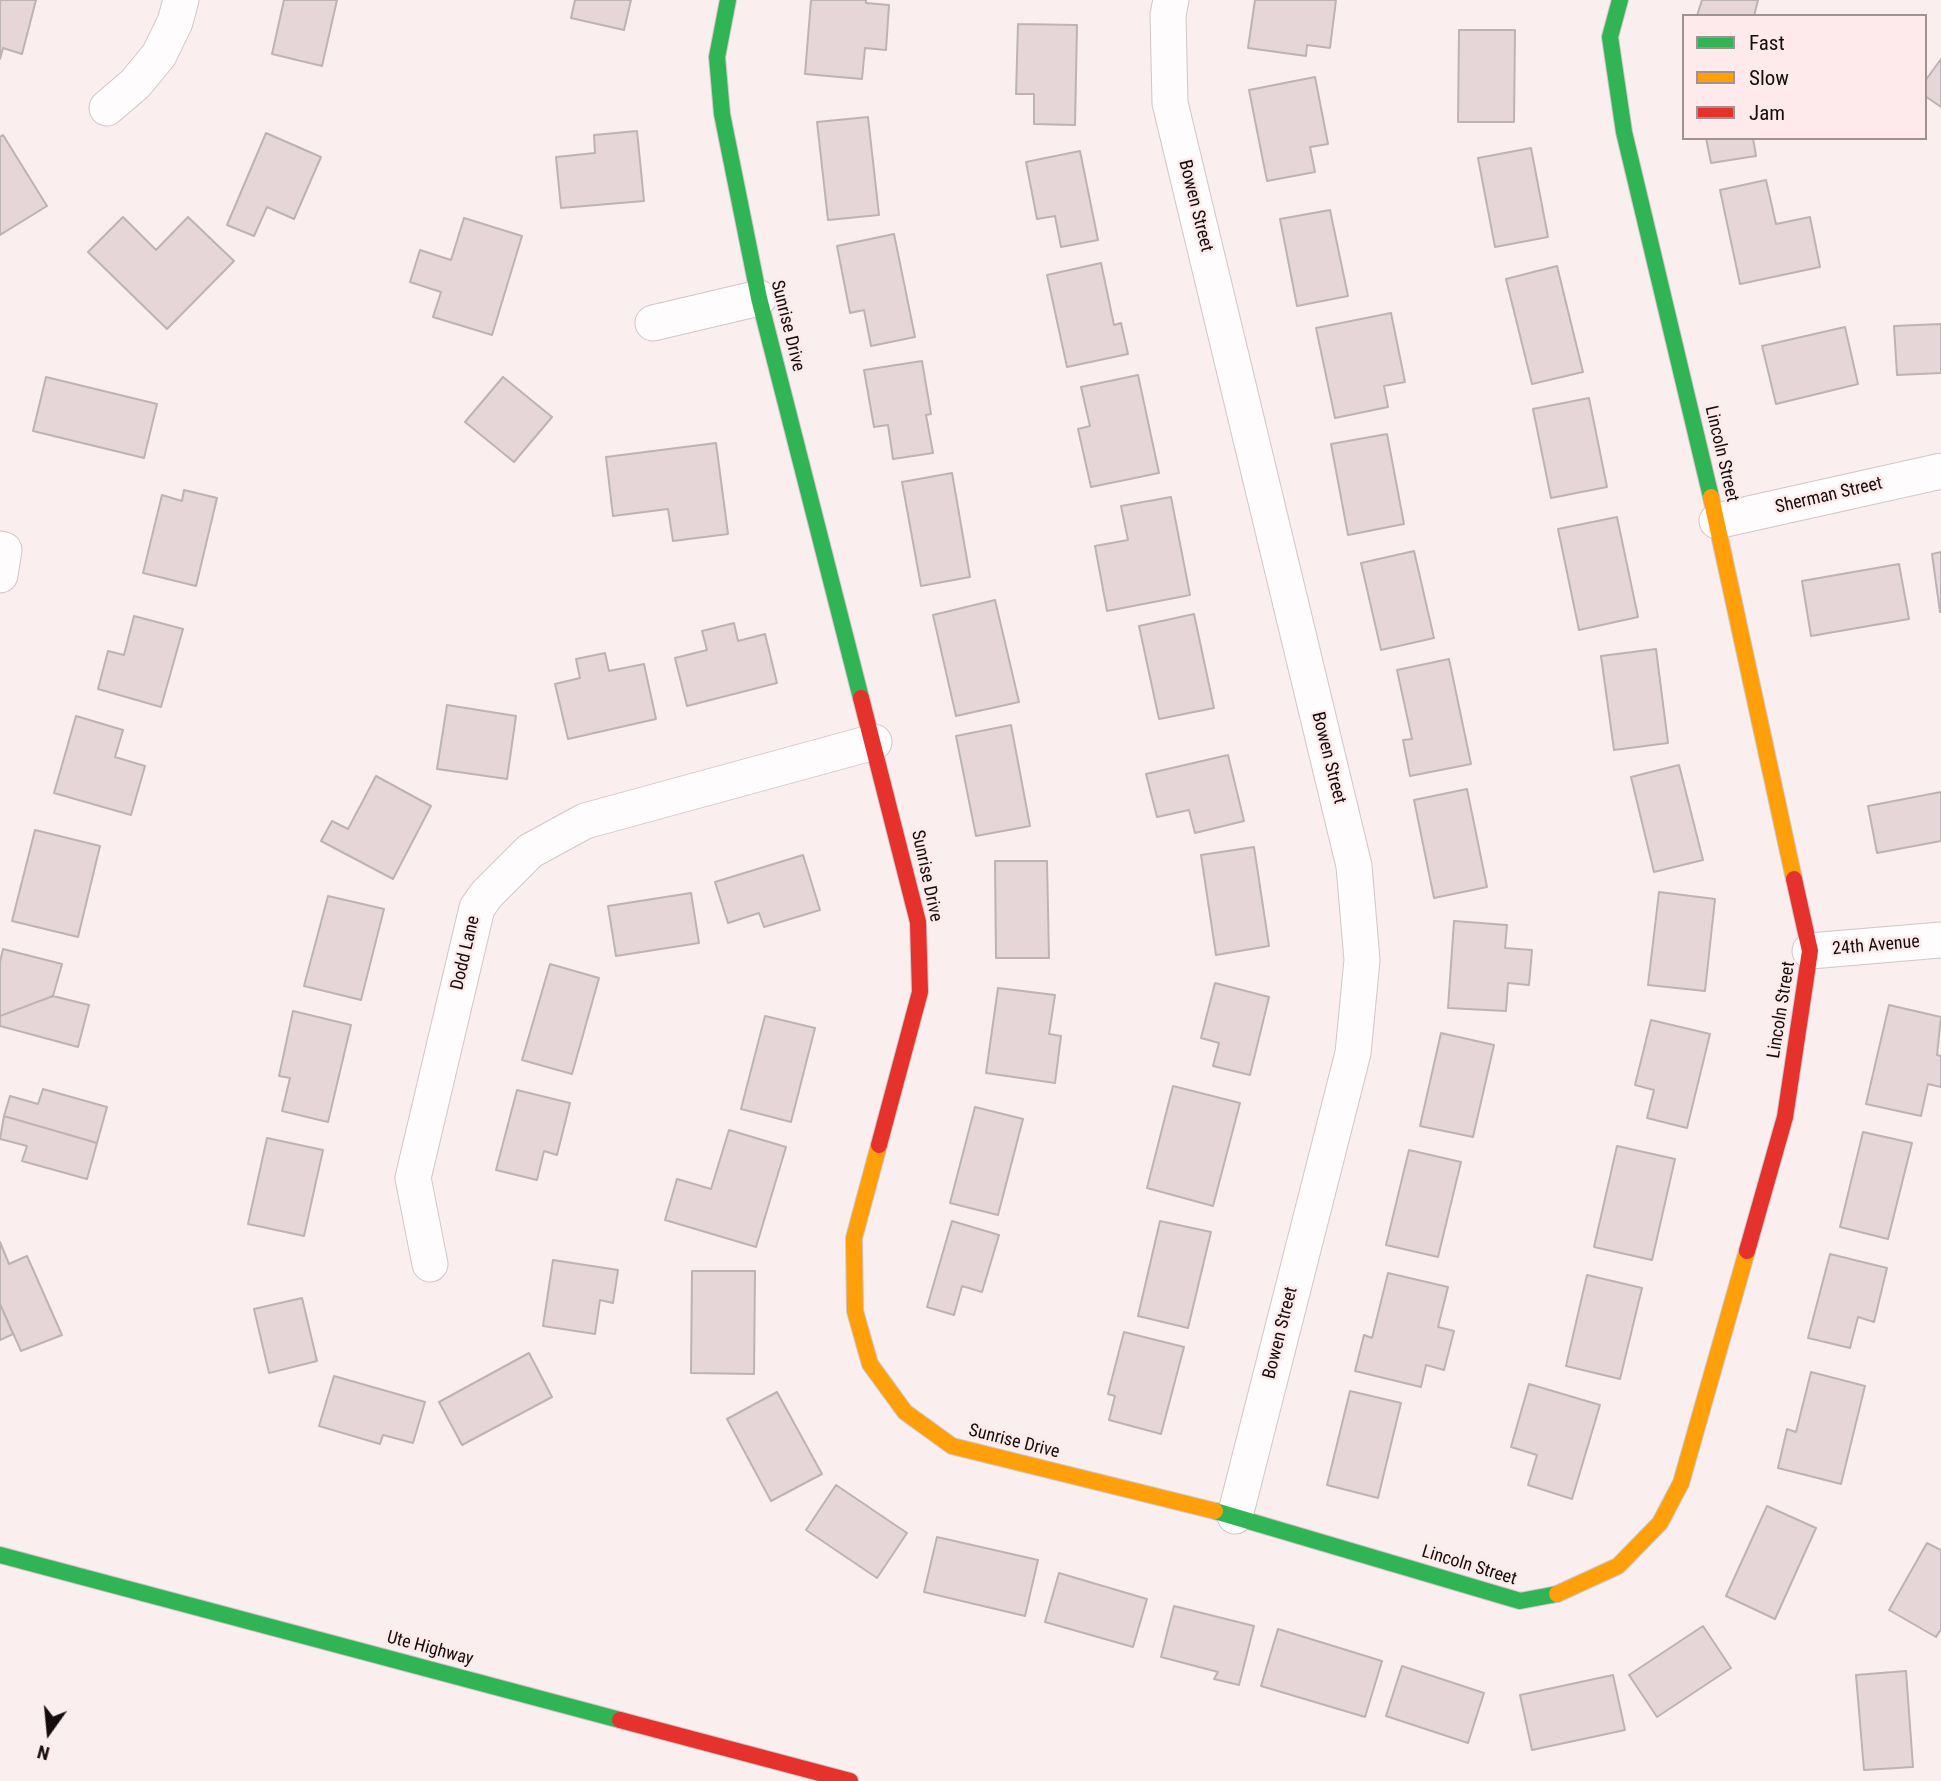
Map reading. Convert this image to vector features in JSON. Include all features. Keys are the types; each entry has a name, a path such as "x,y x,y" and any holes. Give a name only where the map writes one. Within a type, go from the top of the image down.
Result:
{"street":[{"path":"107,108 135,84 159,55 175,22 181,0"},
{"name":"Sunrise Drive","path":"728,0 717,57 722,114 759,298 918,922 920,992 854,1238 855,1311 870,1364 905,1412 952,1446 1234,1516"},
{"name":"Bowen Street","path":"1171,0 1168,15 1170,103 1354,866 1362,960 1353,1053 1234,1516"},
{"name":"Lincoln Street","path":"1234,1516 1520,1601 1564,1593 1618,1566 1660,1523 1681,1483 1785,1117 1810,951 1717,522 1624,132 1610,37 1620,0"},
{"path":"653,323 759,298"},
{"name":"Sherman Street","path":"1717,522 1941,471"},
{"path":"0,549 4,550 0,575"},
{"name":"Dodd Lane","path":"430,1264 414,1178 477,908 486,895 530,851 585,821 874,742"},
{"name":"24th Avenue","path":"1810,951 1941,940"},
{"name":"Ute Highway","path":"0,1555 850,1781"}],"building":[{"path":"0,0 36,0 22,54 3,48 0,59"},
{"path":"284,0 337,0 322,66 272,54"},
{"path":"575,0 631,0 624,30 571,18"},
{"path":"811,0 866,0 866,3 889,5 886,50 865,48 862,79 805,74"},
{"path":"1255,0 1336,0 1330,48 1307,45 1306,56 1248,48"},
{"path":"1702,0 1758,0 1754,14 1698,14"},
{"path":"1018,24 1077,25 1075,125 1034,124 1034,94 1016,94"},
{"path":"1459,30 1515,30 1514,122 1458,122"},
{"path":"1941,59 1941,107 1927,97 1927,78"},
{"path":"1315,77 1328,144 1310,147 1315,172 1267,181 1249,90"},
{"path":"868,117 879,215 828,220 817,122"},
{"path":"637,131 644,201 561,208 556,157 595,153 594,135"},
{"path":"266,133 321,157 294,219 267,207 254,236 227,225"},
{"path":"3,135 47,206 0,235 0,137"},
{"path":"1706,140 1753,140 1756,156 1711,163"},
{"path":"1531,148 1548,237 1495,247 1478,158"},
{"path":"1080,151 1098,240 1061,247 1055,216 1037,219 1026,162"},
{"path":"1766,180 1776,224 1810,217 1820,267 1740,284 1720,190"},
{"path":"1330,210 1348,296 1297,306 1280,219"},
{"path":"123,217 156,250 188,217 234,261 167,329 88,252"},
{"path":"464,218 522,236 492,335 433,317 441,292 410,282 420,250 451,260"},
{"path":"894,234 915,337 871,346 864,310 850,313 837,246"},
{"path":"1101,263 1114,325 1121,323 1128,354 1067,367 1047,275"},
{"path":"1557,266 1583,372 1532,384 1506,279"},
{"path":"1391,313 1405,382 1384,386 1388,407 1335,418 1316,328"},
{"path":"1941,324 1941,373 1897,375 1894,326"},
{"path":"1845,327 1858,384 1776,404 1762,346"},
{"path":"922,361 931,414 926,415 933,453 893,459 888,425 874,427 864,370"},
{"path":"1138,375 1159,473 1091,487 1078,429 1090,426 1081,387"},
{"path":"46,377 157,404 144,458 33,431"},
{"path":"503,377 552,417 514,462 465,422"},
{"path":"1589,398 1607,487 1551,498 1533,409"},
{"path":"1387,434 1404,524 1348,535 1331,444"},
{"path":"716,443 728,534 673,541 668,509 613,516 606,457"},
{"path":"952,473 970,577 921,586 902,482"},
{"path":"184,490 217,498 196,586 143,573 162,495 182,501"},
{"path":"1171,497 1190,595 1107,611 1095,546 1128,540 1121,506"},
{"path":"1617,517 1638,617 1579,630 1558,529"},
{"path":"1414,551 1434,638 1381,650 1361,563"},
{"path":"1941,552 1941,612 1940,612 1932,554"},
{"path":"1899,564 1909,619 1811,636 1802,581"},
{"path":"995,600 1019,702 956,716 933,615"},
{"path":"1194,614 1214,708 1159,719 1139,626"},
{"path":"134,616 183,629 161,707 98,689 108,651 124,655"},
{"path":"734,623 738,641 765,634 777,683 687,706 675,658 707,650 702,631"},
{"path":"1656,649 1668,743 1614,750 1601,656"},
{"path":"605,653 609,671 644,664 656,719 568,739 555,684 580,678 576,659"},
{"path":"1449,659 1471,764 1410,776 1403,740 1412,739 1397,670"},
{"path":"447,705 516,716 507,779 437,769"},
{"path":"76,716 123,730 115,757 145,766 131,815 54,793"},
{"path":"1011,725 1030,826 976,836 956,736"},
{"path":"1228,755 1244,821 1195,833 1189,810 1157,817 1146,774"},
{"path":"1679,765 1703,860 1654,872 1631,777"},
{"path":"376,776 431,806 393,879 321,841 332,821 348,829"},
{"path":"1467,789 1487,887 1434,898 1414,800"},
{"path":"1941,792 1941,841 1877,853 1868,806"},
{"path":"35,830 100,846 78,937 12,921"},
{"path":"1254,847 1269,946 1216,955 1201,855"},
{"path":"803,855 820,910 764,927 759,913 728,923 715,882"},
{"path":"995,861 1047,861 1049,958 996,958"},
{"path":"1659,892 1715,899 1705,991 1648,985"},
{"path":"691,893 699,943 616,956 608,906"},
{"path":"328,896 384,909 361,1000 304,986"},
{"path":"1454,921 1507,925 1505,948 1532,950 1529,985 1508,983 1506,1011 1448,1008"},
{"path":"3,949 62,964 53,996 0,1016 0,962"},
{"path":"550,964 599,978 572,1074 522,1060"},
{"path":"1215,983 1269,997 1250,1075 1213,1066 1219,1043 1201,1038"},
{"path":"998,988 1055,995 1049,1034 1061,1036 1055,1083 986,1073"},
{"path":"53,996 89,1005 78,1047 0,1026 0,1016"},
{"path":"1889,1005 1941,1017 1937,1055 1941,1056 1941,1087 1928,1084 1921,1116 1866,1104"},
{"path":"293,1011 351,1025 328,1122 282,1111 290,1078 279,1076"},
{"path":"765,1016 815,1028 791,1122 741,1109"},
{"path":"1651,1020 1710,1034 1687,1128 1647,1118 1654,1090 1635,1085"},
{"path":"1441,1033 1494,1045 1473,1137 1420,1126"},
{"path":"1173,1086 1240,1103 1213,1206 1147,1188"},
{"path":"43,1089 107,1107 97,1143 4,1116 10,1096 38,1104"},
{"path":"517,1090 570,1103 557,1155 544,1151 537,1180 496,1170"},
{"path":"975,1107 1023,1119 998,1215 950,1203"},
{"path":"4,1116 97,1143 87,1179 22,1161 27,1146 0,1139"},
{"path":"729,1130 786,1147 756,1247 665,1220 677,1179 711,1189"},
{"path":"1863,1132 1912,1143 1888,1239 1840,1227"},
{"path":"267,1138 323,1150 304,1236 248,1224"},
{"path":"1617,1146 1675,1159 1652,1260 1594,1247"},
{"path":"1409,1150 1461,1162 1438,1257 1386,1245"},
{"path":"952,1221 999,1235 982,1292 962,1286 954,1315 927,1307"},
{"path":"1160,1221 1211,1232 1188,1328 1138,1316"},
{"path":"0,1242 9,1264 27,1256 62,1335 21,1351 0,1304"},
{"path":"1830,1254 1887,1268 1874,1322 1858,1317 1850,1348 1808,1338"},
{"path":"553,1260 618,1270 613,1303 600,1300 595,1334 543,1326"},
{"path":"692,1271 755,1271 754,1374 691,1373"},
{"path":"1388,1273 1448,1287 1438,1327 1454,1331 1444,1370 1426,1365 1421,1387 1355,1371 1364,1335 1372,1338"},
{"path":"1587,1275 1642,1288 1620,1379 1566,1366"},
{"path":"302,1298 317,1361 269,1373 254,1309"},
{"path":"0,1304 13,1334 0,1340"},
{"path":"1124,1332 1184,1347 1161,1434 1109,1420 1115,1396 1108,1394"},
{"path":"529,1353 552,1397 462,1445 439,1402"},
{"path":"1811,1372 1865,1386 1841,1484 1778,1468 1787,1429 1796,1432"},
{"path":"334,1376 425,1402 413,1443 383,1435 380,1444 319,1426"},
{"path":"1529,1384 1600,1405 1572,1499 1528,1485 1537,1455 1511,1447"},
{"path":"1350,1391 1401,1403 1378,1498 1327,1485"},
{"path":"777,1392 822,1474 771,1501 727,1419"},
{"path":"836,1485 907,1533 877,1578 806,1530"},
{"path":"1767,1506 1816,1528 1775,1619 1726,1596"},
{"path":"937,1537 1038,1560 1025,1616 924,1592"},
{"path":"1927,1543 1941,1550 1941,1629 1936,1637 1889,1610"},
{"path":"1059,1573 1147,1599 1133,1647 1045,1622"},
{"path":"1174,1606 1254,1626 1239,1685 1214,1679 1218,1672 1161,1657"},
{"path":"1703,1626 1731,1668 1657,1717 1629,1675"},
{"path":"1278,1629 1382,1661 1365,1717 1261,1686"},
{"path":"1402,1666 1484,1693 1468,1743 1386,1716"},
{"path":"1906,1671 1913,1767 1864,1770 1856,1675"},
{"path":"1613,1675 1625,1730 1532,1750 1520,1695"}],"traffic: fast":[{"path":"728,0 717,57 722,114 759,298 861,698"},
{"path":"1620,0 1610,37 1624,132 1711,497"},
{"path":"1215,1511 1520,1601 1557,1594"},
{"path":"0,1555 620,1720"}],"traffic: slow":[{"path":"1711,497 1794,879"},
{"path":"879,1145 854,1238 855,1311 870,1364 905,1412 952,1446 1215,1511"},
{"path":"1557,1594 1618,1566 1660,1523 1681,1483 1747,1251"}],"traffic: jam":[{"path":"861,698 918,922 920,992 879,1145"},
{"path":"1747,1251 1785,1117 1810,951 1794,879"},
{"path":"620,1720 850,1781"}]}
